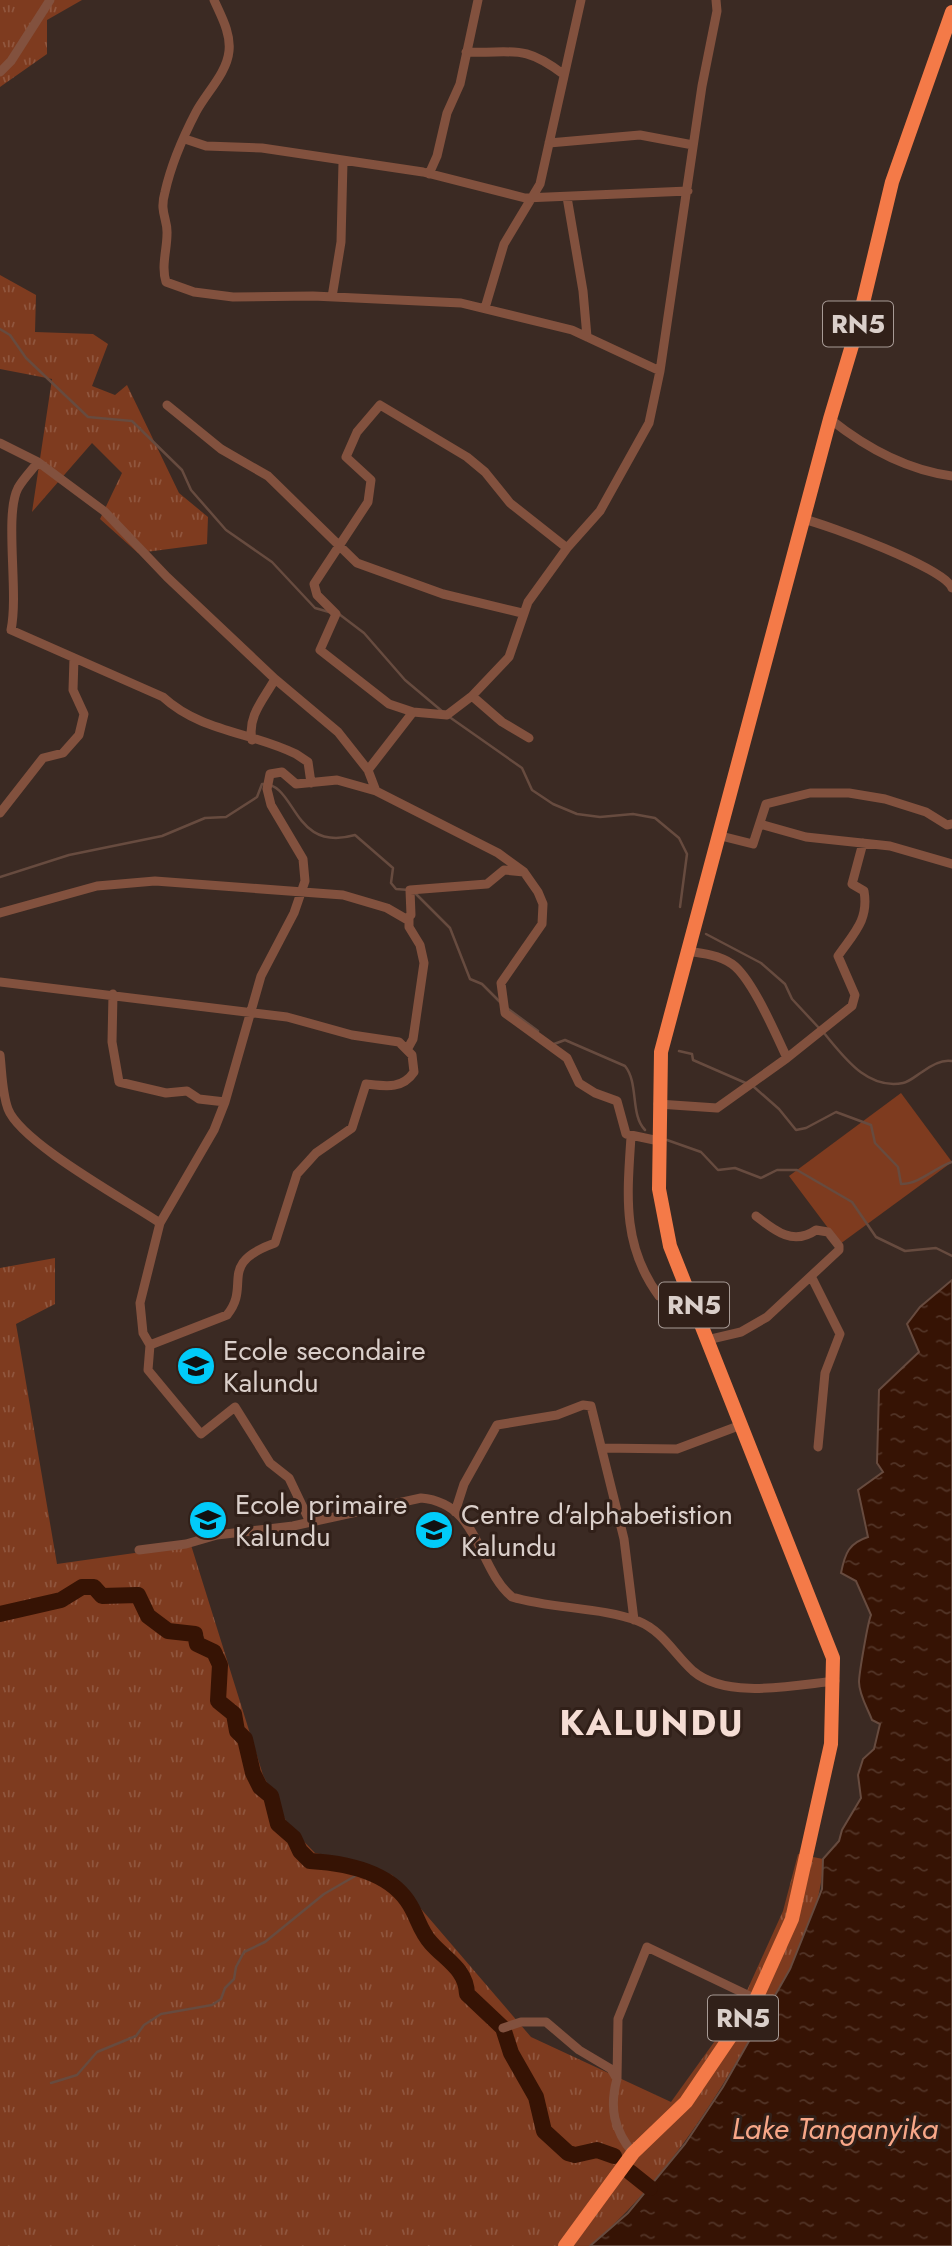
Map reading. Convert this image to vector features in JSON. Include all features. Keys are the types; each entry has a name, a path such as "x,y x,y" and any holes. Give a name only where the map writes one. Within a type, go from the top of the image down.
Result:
{"highway":[{"name":"RN5","path":"565,2246 633,2152 686,2102 756,1999 792,1919 831,1744 835,1681 833,1658 670,1246 659,1189 660,1052 830,419 856,332 892,182 952,12"}],"street":[{"path":"0,72 11,61 50,0"},
{"path":"223,0 214,0 228,34 229,52 210,93 196,111 174,160 164,194 162,216 168,230 164,273 166,282 214,296 332,297 372,301 442,302 485,308 549,323 587,337 660,371"},
{"path":"429,174 437,156 447,113 460,84 466,52 472,39 478,0"},
{"path":"485,308 504,244 523,211 534,198 581,0"},
{"path":"568,548 510,503 485,472 467,457 380,405 357,432 346,457 366,474 372,486 369,502 314,584 317,595 336,614 320,650 389,704 413,712 447,715 472,696 509,657 522,613 568,548 600,511 649,423 660,371 688,191 692,145 718,11 716,0"},
{"path":"466,52 524,51 544,60 563,74"},
{"path":"549,143 640,135 692,145"},
{"path":"185,139 206,146 262,148 429,174 511,197 688,191"},
{"path":"332,297 341,242 343,162"},
{"path":"567,197 583,291 587,337"},
{"path":"167,405 221,449 268,476 356,563 391,578 522,613"},
{"path":"830,419 883,454 926,472 952,476"},
{"path":"0,443 38,461 104,511 167,577 275,678 338,732 369,770 376,790"},
{"path":"38,461 18,489 13,506 16,588 11,630 163,697 180,711 202,723 286,749 308,762 311,783"},
{"path":"803,519 851,533 941,574 952,585"},
{"path":"0,813 43,758 63,753 79,735 84,713 73,690 74,658"},
{"path":"252,740 249,727 252,716 275,678"},
{"path":"472,696 502,722 529,738"},
{"path":"369,770 413,712"},
{"path":"310,1522 289,1478 270,1463 235,1407 201,1434 148,1370 150,1345 140,1320 140,1303 160,1223 201,1154 225,1102 261,976 302,891 306,868 277,818 267,789 270,774 275,771 282,772 296,784 337,780 376,790 498,853 524,872 543,904 542,924 501,983 505,1013 567,1058 579,1083 595,1093 617,1101 623,1130 631,1137 659,1142"},
{"path":"718,835 753,844 769,802 790,796 828,792 885,799 926,813 947,825 952,824"},
{"path":"760,824 806,837 898,848 952,864"},
{"path":"658,1104 718,1108 852,1006 855,995 838,956 859,930 865,914 864,891 852,884 863,843"},
{"path":"408,1048 413,1039 424,963 420,945 409,927 412,908 409,902 410,890 487,884 504,870 524,872"},
{"path":"0,913 77,890 126,881 343,895 376,904 400,917 409,918"},
{"path":"686,951 717,957 734,965 756,996 787,1058"},
{"path":"0,982 287,1017 342,1033 399,1042 408,1048 414,1064 414,1072 409,1079 398,1085 366,1084 352,1128 316,1153 297,1174 275,1242 253,1253 242,1264 236,1279 236,1306 228,1315 150,1345"},
{"path":"113,994 112,1042 119,1082 159,1092 187,1091 199,1099 225,1102"},
{"path":"0,1055 9,1110 19,1125 39,1144 160,1223"},
{"path":"631,1137 628,1200 634,1252 659,1296 669,1297 688,1288"},
{"path":"707,1340 749,1329 812,1278 839,1248 828,1232 784,1236 756,1216"},
{"path":"812,1278 840,1334 825,1373 818,1447"},
{"path":"455,1512 464,1483 497,1425 557,1415 583,1405 591,1406 624,1538 634,1620"},
{"path":"602,1448 677,1449 741,1425"},
{"path":"139,1550 310,1522 421,1498 444,1503 455,1512 480,1543 501,1588 512,1597 634,1620 653,1628 695,1673 722,1684 772,1690 835,1681"},
{"path":"633,2152 619,2136 614,2120 612,2095 617,2079 618,2019 647,1947 756,1999"},
{"path":"503,2028 522,2022 546,2022 579,2050 611,2069 617,2079"}],"green space":[{"path":"0,0 82,0 47,20 47,54 0,87"},
{"path":"0,275 36,295 35,332 93,334 108,344 92,386 115,395 127,385 179,493 208,517 207,544 138,553 100,519 122,473 92,443 32,512 52,379 0,369"},
{"path":"901,1093 952,1162 840,1244 789,1176"},
{"path":"55,1258 55,1304 16,1324 57,1564 191,1545 263,1775 288,1825 315,1853 351,1860 392,1875 531,2037 671,2102 740,2006 783,1911 798,1854 823,1859 817,1901 803,1941 745,2049 707,2110 665,2168 617,2221 590,2246 0,2246 0,1268"}],"water":[{"name":"Lake Tanganyika","path":"952,1280 952,2246 590,2246 628,2213 685,2144 723,2087 790,1969 822,1889 823,1859 839,1841 842,1830 861,1798 858,1775 863,1759 874,1749 880,1724 872,1720 859,1687 871,1615 856,1581 841,1573 849,1550 856,1542 868,1537 858,1490 883,1472 877,1463 879,1390 919,1352 907,1324 920,1307"}],"waterway":[{"path":"0,329 10,335 26,358 88,417 132,421 182,470 191,490 226,530 272,562 315,608 329,612"},
{"path":"339,614 364,633 405,680 443,712"},
{"path":"448,716 522,768 532,790 553,804 577,814 600,817 633,814 655,818 679,838 687,854 680,907"},
{"path":"0,877 69,855 162,836 205,818 226,817 257,797 262,784 273,786 282,794 298,816 318,834 334,838 355,835 393,868 391,883 396,889 409,890"},
{"path":"415,893 450,928 470,979 482,984 502,1004"},
{"path":"706,934 761,963 785,984 792,999 819,1028"},
{"path":"507,1008 538,1031"},
{"path":"824,1033 848,1061 867,1077 878,1082 905,1082 929,1067 952,1061"},
{"path":"554,1044 565,1040 625,1066 632,1081 640,1124 645,1130"},
{"path":"679,1051 692,1054 693,1060 748,1084"},
{"path":"754,1087 779,1109 796,1130 806,1128 836,1112 871,1125 875,1143 898,1167 901,1184 921,1179 952,1162"},
{"path":"667,1140 701,1152 718,1170 735,1168 761,1178 777,1170 797,1170 852,1202 876,1237 905,1251 936,1248 952,1256"},
{"path":"0,1614 61,1600 82,1587 94,1587 102,1596 138,1595 148,1616 168,1631 195,1634 197,1644 214,1652 220,1665 218,1701 234,1714 237,1731 245,1739 253,1773 260,1787 271,1796 278,1824 294,1838 300,1851 310,1861 366,1871 391,1884 401,1893 427,1938 459,1971 467,1994 503,2028 511,2053 536,2097 544,2131 568,2153 575,2155 597,2150 614,2156"},
{"path":"51,2083 77,2075 97,2052 136,2036 144,2025 161,2014 212,2005 221,1999 225,1988 234,1979 236,1967 244,1952 265,1942 324,1894 362,1872"},
{"path":"630,2172 650,2188"}],"place":[{"name":"Ecole secondaire Kalundu","path":"196,1366"},
{"name":"Ecole primaire Kalundu","path":"208,1520"},
{"name":"Centre d'alphabetistion Kalundu","path":"434,1530"}],"district":[{"name":"KALUNDU","path":"652,1723"}]}
